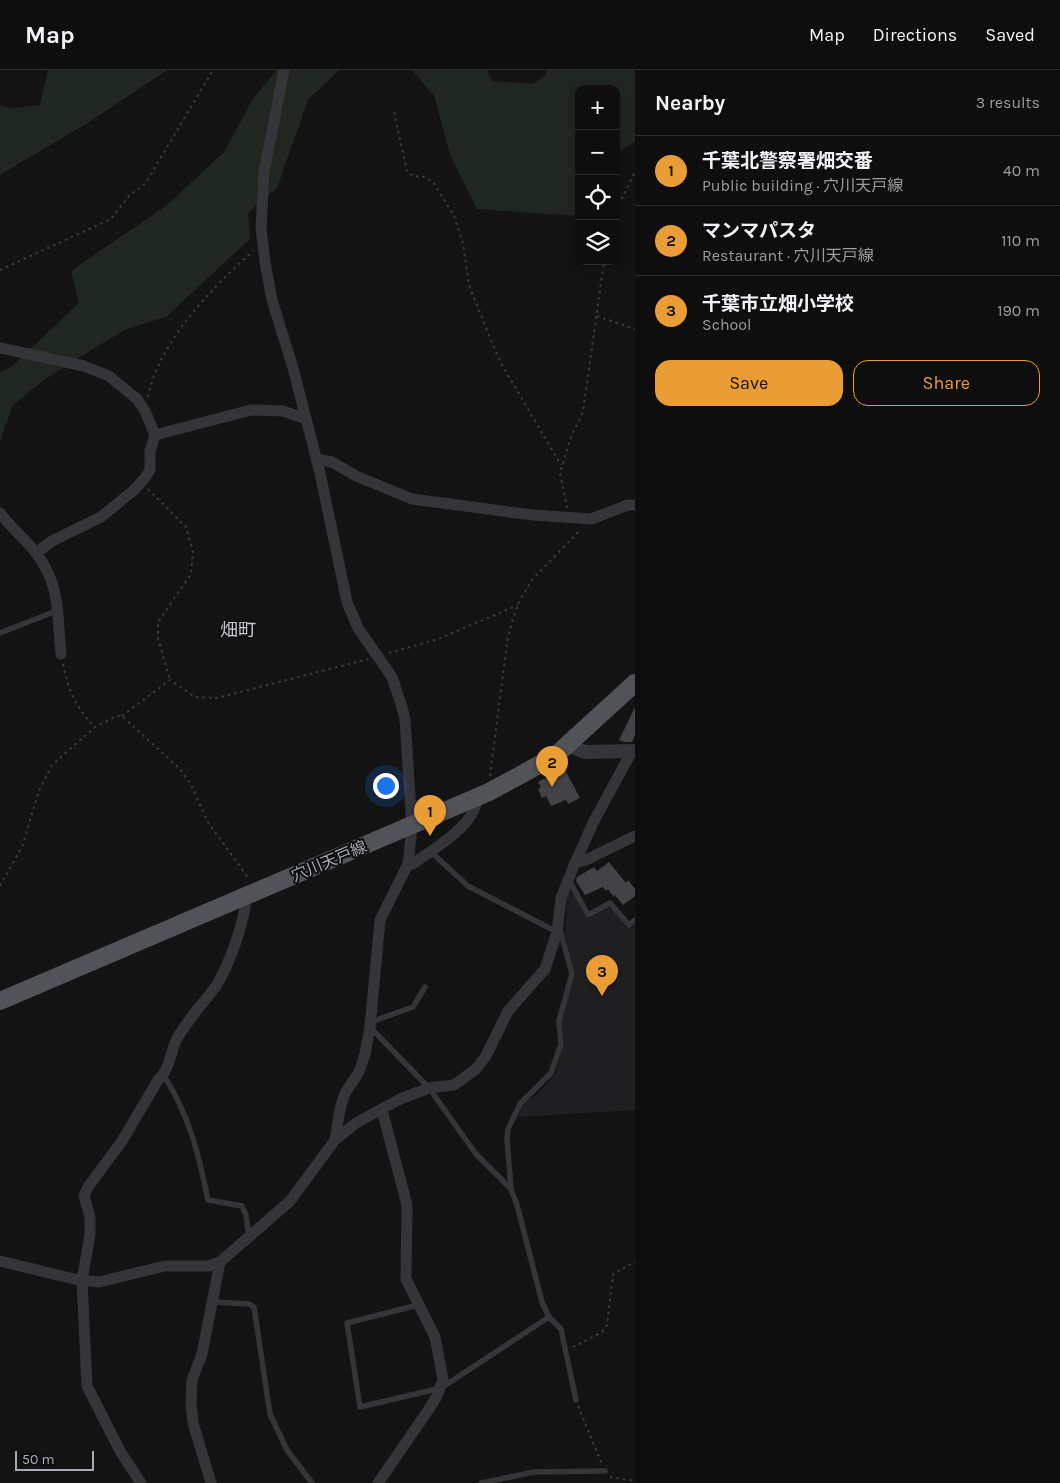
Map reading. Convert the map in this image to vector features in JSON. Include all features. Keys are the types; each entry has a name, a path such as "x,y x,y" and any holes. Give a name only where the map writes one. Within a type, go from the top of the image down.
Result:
{"main road":[{"name":"穴川天戸線","path":"0,1001 484,795 539,765 568,745 635,683"}],"street":[{"path":"284,70 274,111 264,172 262,204 263,242 272,300 306,419 347,602 358,628 392,677 405,720 412,826 408,864 380,920 371,1024 359,1072 345,1093 340,1109 335,1140"},
{"path":"0,348 84,366 109,376 137,399 145,411 155,436 150,452 150,470 141,482 101,517 52,541 36,553"},
{"path":"155,436 251,410 283,410 306,419"},
{"path":"316,460 332,462 356,476 412,499 568,518 591,518 632,503"},
{"path":"0,514 36,553 51,577 59,610 61,654"},
{"path":"568,745 585,752 633,751"},
{"path":"0,1261 82,1280 99,1282 165,1266 208,1266 220,1262 290,1201 335,1140 356,1123 415,1092 454,1085 476,1070 486,1056 508,1011 545,969 557,927 561,898 568,878 594,821 633,751"},
{"path":"408,864 413,864 443,843 465,823 484,795"},
{"path":"576,863 635,836"},
{"path":"140,1483 120,1451 87,1386 82,1280 90,1235 90,1217 84,1196 88,1187 122,1141 153,1088 164,1076 176,1040 217,984 237,937 252,893"},
{"path":"378,1483 429,1409 441,1388 443,1379 434,1337 406,1279 407,1205 382,1110"},
{"path":"211,1483 193,1423 190,1403 192,1380 202,1354 214,1302 220,1262"}],"lane":[{"path":"0,633 59,610"},
{"path":"430,851 468,886 557,927 572,974 559,1020 561,1044 551,1073 520,1104 508,1129 511,1190 517,1205 542,1302 549,1317 561,1329 567,1350 576,1400"},
{"path":"568,878 588,915 610,903 630,924 635,920"},
{"path":"425,987 413,1007 371,1024 429,1088 476,1154 511,1190"},
{"path":"164,1076 176,1094 189,1126 200,1160 208,1200 242,1206 246,1216 249,1237"},
{"path":"214,1302 249,1304 254,1307 270,1414 287,1450 312,1483"},
{"path":"418,1305 348,1323 360,1407 441,1388 549,1317"},
{"path":"481,1483 534,1472 605,1471"}],"path":[{"path":"0,270 112,219 130,196 145,184 213,70"},
{"path":"394,112 407,172 413,176 424,177 433,182 454,216 463,243 469,284 492,343 502,365 561,465"},
{"path":"620,203 635,172"},
{"path":"145,411 157,365 170,344 211,293 263,242"},
{"path":"568,518 560,473 561,465 583,412 603,265"},
{"path":"597,316 635,329"},
{"path":"141,482 186,527 193,552 191,574 158,622 158,638 170,680 195,697 217,698 379,656 438,639 518,605"},
{"path":"484,795 507,643 518,605 532,580 591,518"},
{"path":"61,654 66,681 72,697 84,716 95,727"},
{"path":"0,886 22,847 38,791 52,765 95,727 117,716 122,716 170,680"},
{"path":"122,716 180,769 190,783 208,822 252,893"},
{"path":"567,1350 602,1332 607,1325 613,1274 635,1262"},
{"path":"576,1400 582,1420 608,1478 608,1483"},
{"path":"608,1478 614,1476 635,1481"}],"shaded area":[{"path":"48,70 167,70 94,119 0,175 0,105 10,108 40,105"},
{"path":"277,70 339,70 308,100 277,188 248,213 250,239 166,317 129,328 44,380 13,405 0,441 0,373 12,366 79,303 71,271 167,205 224,152 254,97"},
{"path":"412,70 487,70 492,81 533,84 546,75 547,70 635,70 635,141 620,151 620,85 575,85 575,216 477,209 451,157 434,96"},
{"path":"567,893 574,894 588,919 606,908 611,908 628,928 635,923 635,1110 518,1117 523,1105 541,1090 555,1074 564,1043 562,1019 575,973 565,935"}],"building":[{"path":"635,707 635,735 632,742 619,740"},
{"path":"564,768 580,798 568,804 566,800 551,806 546,796 542,798 538,789 541,787 538,782"},
{"path":"609,862 626,883 628,880 635,889 635,896 623,905 615,895 614,897 608,889 606,891 603,887 585,895 576,881 577,877 594,867 597,871"}],"place":[{"name":"マンマパスタ","path":"552,787"},
{"name":"千葉北警察署畑交番","path":"430,836"},
{"name":"千葉市立畑小学校","path":"602,996"}],"district":[{"name":"畑町","path":"238,630"}]}
